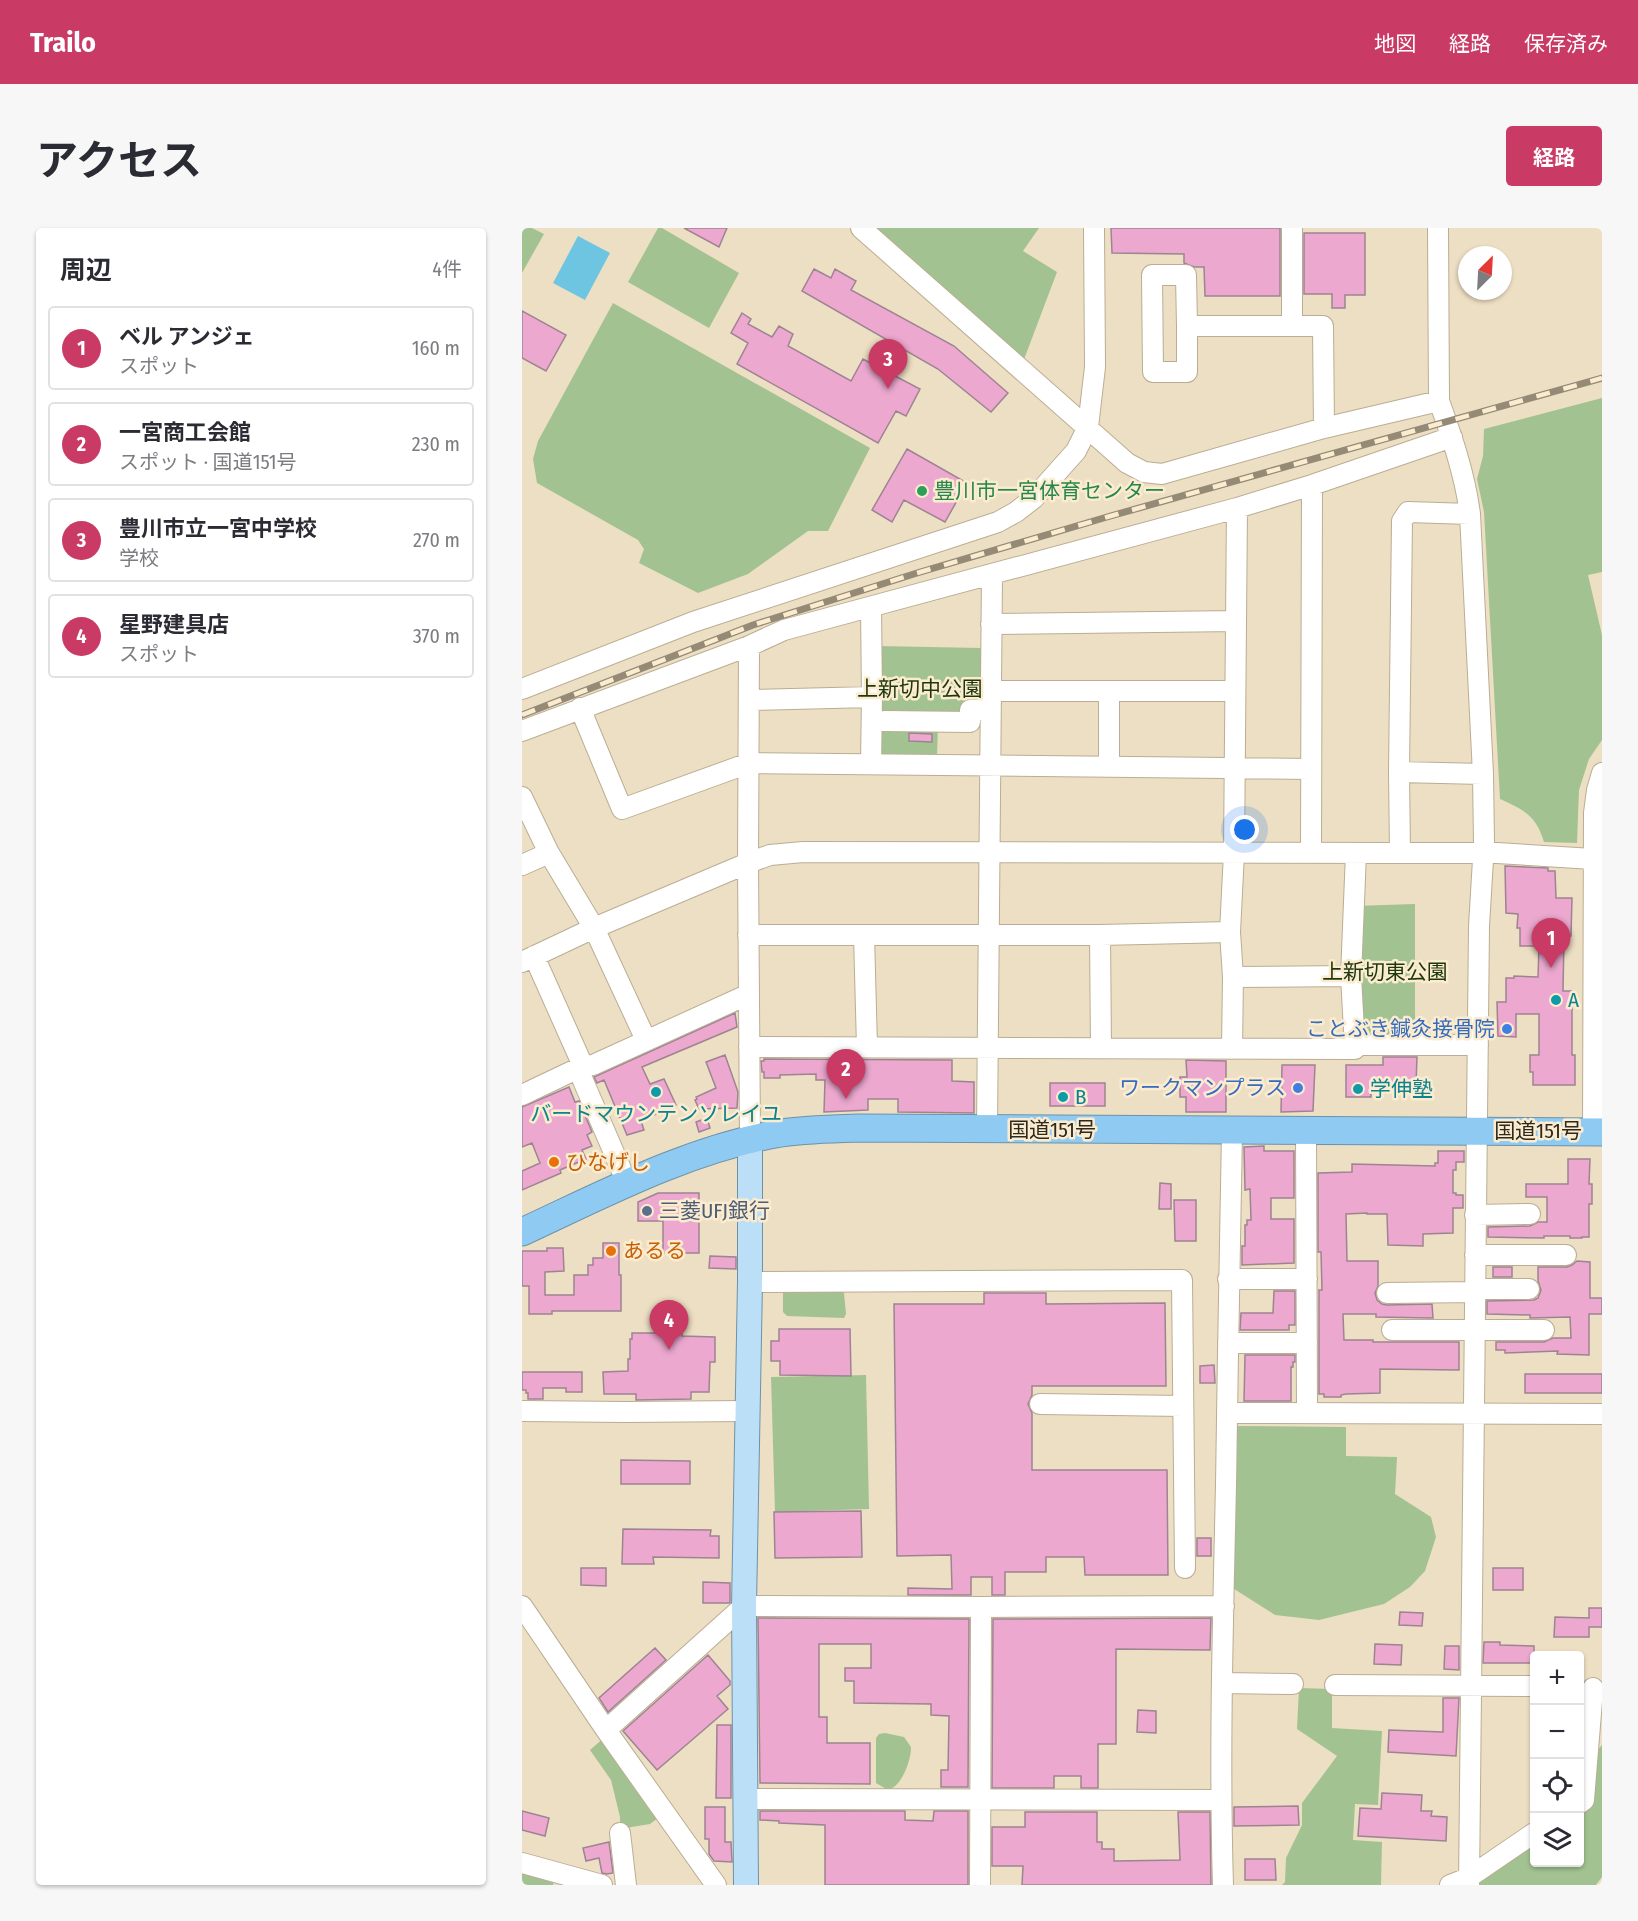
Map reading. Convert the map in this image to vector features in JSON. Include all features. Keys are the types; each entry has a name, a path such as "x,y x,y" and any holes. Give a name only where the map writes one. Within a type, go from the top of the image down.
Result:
{"highway":[{"name":"国道151号","path":"522,1232 656,1170 715,1148 776,1134 812,1130 1598,1132"}],"main road":[{"path":"746,1885 744,1606 750,1282 750,1139"}],"street":[{"path":"861,228 1127,463 1144,472 1162,474 1324,428 1439,400"},
{"path":"522,689 693,622 998,522 1034,498 1076,451 1088,427 1095,367 1094,228"},
{"path":"1292,228 1292,326"},
{"path":"1438,228 1439,400 1467,491 1470,514 1483,774 1484,853 1479,926 1470,1685 1463,1883"},
{"path":"1186,274 1186,326 1187,372 1153,372 1152,275 1186,274"},
{"path":"1186,326 1323,326 1324,428"},
{"path":"522,730 749,646 783,630 1237,508 1452,437"},
{"path":"1311,853 1312,485"},
{"path":"1232,1049 1233,977 1230,932 1234,853 1237,508"},
{"path":"1400,853 1401,521 1408,512 1470,514"},
{"path":"987,1129 992,574"},
{"path":"871,607 871,764"},
{"path":"991,624 1236,621"},
{"path":"749,646 750,1139"},
{"path":"871,669 883,669 884,750 895,751 895,764"},
{"path":"884,721 970,722 970,710 990,701 1109,691 1235,692"},
{"path":"1108,766 1109,691"},
{"path":"749,700 872,697"},
{"path":"580,708 621,809 749,763 1311,769"},
{"path":"1399,772 1483,774"},
{"path":"1598,1132 1593,859 1594,813 1602,773"},
{"path":"522,797 549,853 594,928 646,1040"},
{"path":"627,1184 581,1067 528,959 594,928 770,855 803,852 1484,853 1593,859"},
{"path":"522,865 549,853"},
{"path":"749,1047 1355,1049 1351,976 1356,853"},
{"path":"748,935 1100,935 1230,932"},
{"path":"864,935 867,1047"},
{"path":"1100,935 1101,1048"},
{"path":"1233,977 1351,976"},
{"path":"522,1095 749,994"},
{"path":"1363,1045 1478,1045"},
{"path":"1223,1885 1220,1800 1232,1131"},
{"path":"1306,1131 1307,1412"},
{"path":"1475,1215 1530,1214"},
{"path":"1475,1255 1566,1255"},
{"path":"1228,1279 1307,1279"},
{"path":"750,1282 1182,1280 1185,1568"},
{"path":"1388,1293 1529,1289"},
{"path":"1392,1330 1544,1330"},
{"path":"1228,1343 1307,1343"},
{"path":"1040,1404 1183,1407"},
{"path":"522,1411 748,1411"},
{"path":"1228,1413 1602,1414"},
{"path":"522,1606 606,1730 716,1885"},
{"path":"606,1730 744,1606 1224,1606"},
{"path":"980,1885 981,1607"},
{"path":"1222,1683 1293,1684"},
{"path":"1335,1685 1530,1686"},
{"path":"1584,1800 1591,1685"},
{"path":"746,1799 1220,1800"},
{"path":"620,1833 626,1885"},
{"path":"1463,1883 1530,1836"},
{"path":"522,1863 602,1885"}],"green space":[{"path":"522,228 532,228 544,234 522,273"},
{"path":"658,228 662,228 739,273 709,328 628,282"},
{"path":"876,228 1039,228 1023,251 1057,272 1023,362"},
{"path":"613,303 870,448 828,531 808,531 748,574 698,593 639,563 644,549 638,540 537,483 533,459 538,441"},
{"path":"1602,398 1602,572 1588,575 1602,635 1602,740 1589,759 1579,790 1577,843 1544,842 1537,825 1528,814 1500,799 1484,512 1477,479 1483,456 1484,429"},
{"name":"上新切中公園","path":"877,646 982,648 981,727 938,726 937,757 878,756"},
{"name":"上新切東公園","path":"1415,904 1415,1041 1358,1039 1354,906"},
{"path":"786,1289 840,1290 844,1293 846,1314 844,1318 787,1316 783,1312 783,1293"},
{"path":"866,1375 869,1509 775,1512 771,1377"},
{"path":"1232,1426 1346,1427 1346,1456 1397,1457 1395,1494 1431,1517 1436,1537 1425,1571 1410,1587 1384,1604 1319,1620 1275,1615 1231,1587"},
{"path":"1299,1688 1332,1689 1332,1728 1382,1731 1378,1805 1355,1804 1353,1840 1382,1842 1381,1885 1282,1885 1285,1882 1286,1858 1302,1825 1302,1803 1337,1756 1297,1729"},
{"path":"879,1734 904,1737 911,1747 905,1772 898,1784 888,1790 876,1783 876,1738"},
{"path":"606,1736 662,1815 650,1824 620,1829 620,1817 611,1780 590,1750"},
{"path":"1602,1745 1602,1877 1596,1885 1475,1885 1530,1842 1530,1867 1584,1867 1584,1793 1594,1754"},
{"path":"522,1870 554,1878 553,1885 522,1885"}],"water":[{"path":"578,236 610,253 585,300 553,283"}],"building":[{"path":"684,228 727,228 719,247"},
{"path":"1111,228 1280,228 1280,296 1205,296 1204,267 1194,267 1184,263 1184,254 1112,253"},
{"path":"1304,233 1365,233 1365,295 1345,295 1345,308 1332,308 1332,294 1304,294"},
{"path":"814,269 831,278 835,269 856,281 851,290 954,346 1008,393 991,412 938,369 802,291"},
{"path":"522,311 566,335 546,371 522,358"},
{"path":"742,313 751,319 748,324 772,337 779,326 793,334 788,346 851,381 863,359 920,389 906,416 896,411 878,443 737,364 748,343 731,333"},
{"name":"豊川市一宮体育センター","path":"907,449 967,483 945,522 904,500 892,522 872,510"},
{"path":"909,733 932,734 932,742 909,741"},
{"path":"1505,866 1548,868 1548,871 1555,871 1556,898 1572,898 1571,936 1564,938 1563,991 1572,991 1572,1055 1575,1055 1575,1085 1533,1085 1530,1055 1539,1055 1539,1014 1516,1014 1516,1037 1498,1036 1497,1002 1506,1002 1506,978 1538,977 1539,946 1520,946 1520,928 1517,928 1518,914 1506,913"},
{"path":"735,1013 737,1027 642,1067 650,1084 664,1079 676,1105 641,1121 644,1130 627,1135 604,1080 597,1083 594,1077"},
{"path":"725,1055 738,1092 737,1108 699,1109 696,1097 716,1088 706,1062"},
{"path":"1383,1057 1417,1057 1416,1083 1371,1082 1371,1097 1346,1097 1346,1065 1383,1065"},
{"path":"764,1059 952,1060 952,1081 974,1082 974,1113 898,1112 898,1099 868,1099 868,1110 824,1112 825,1080 816,1080 816,1074 764,1078 761,1061"},
{"path":"1186,1060 1226,1061 1226,1112 1186,1112 1186,1097 1180,1097 1180,1077 1187,1077"},
{"name":"ワークマンプラス","path":"1282,1065 1315,1065 1313,1111 1281,1112"},
{"path":"1050,1083 1105,1083 1105,1106 1050,1106"},
{"path":"569,1087 575,1102 579,1101 592,1132 587,1135 592,1146 582,1150 586,1159 522,1190 522,1171 540,1163 532,1143 522,1147 522,1107"},
{"path":"707,1118 710,1128 699,1132 696,1122"},
{"path":"1264,1146 1264,1151 1294,1151 1294,1198 1271,1198 1271,1219 1294,1219 1294,1263 1242,1265 1245,1225 1247,1225 1247,1220 1251,1220 1250,1189 1245,1190 1244,1147"},
{"path":"1438,1151 1464,1151 1464,1162 1456,1162 1456,1170 1453,1170 1453,1193 1463,1195 1463,1208 1453,1208 1453,1233 1423,1234 1423,1246 1388,1245 1387,1214 1346,1214 1347,1261 1378,1261 1378,1286 1375,1293 1377,1300 1387,1305 1432,1304 1433,1318 1343,1314 1344,1340 1459,1342 1459,1370 1380,1369 1380,1393 1324,1397 1324,1394 1319,1394 1319,1290 1322,1290 1321,1252 1318,1252 1318,1173 1352,1172 1352,1164 1435,1166 1435,1163 1438,1163"},
{"path":"1568,1159 1590,1159 1589,1184 1592,1184 1592,1204 1589,1204 1589,1237 1488,1237 1488,1227 1530,1226 1538,1222 1547,1222 1547,1197 1526,1197 1526,1184 1568,1184"},
{"path":"1160,1183 1171,1184 1171,1209 1159,1209"},
{"path":"658,1193 699,1193 699,1253 663,1253 663,1221 638,1221 638,1202"},
{"path":"1174,1200 1196,1200 1196,1241 1175,1241"},
{"path":"603,1243 619,1243 621,1311 552,1311 552,1314 529,1314 529,1286 522,1286 522,1251 547,1251 547,1248 563,1248 564,1271 545,1272 545,1295 574,1295 574,1275 588,1275 588,1265 593,1265 593,1258 603,1258"},
{"path":"710,1256 736,1257 736,1269 709,1268"},
{"path":"1577,1261 1590,1262 1590,1298 1602,1298 1602,1314 1589,1314 1589,1355 1557,1354 1558,1351 1505,1353 1505,1350 1496,1350 1496,1342 1544,1342 1553,1338 1571,1338 1570,1317 1530,1318 1530,1315 1487,1314 1487,1301 1534,1300 1538,1298 1541,1290 1538,1281 1538,1267 1567,1267"},
{"path":"1493,1267 1512,1267 1512,1277 1493,1277"},
{"path":"1274,1291 1295,1291 1295,1325 1289,1325 1289,1330 1240,1330 1241,1313 1273,1313"},
{"path":"984,1293 1046,1293 1046,1304 1165,1303 1166,1386 1032,1386 1032,1395 1028,1404 1032,1413 1032,1470 1167,1470 1168,1575 1085,1575 1084,1557 1046,1557 1046,1572 1005,1572 1005,1595 992,1595 992,1577 971,1577 971,1595 908,1595 908,1588 952,1589 951,1555 897,1556 894,1304 984,1304"},
{"path":"779,1329 850,1329 851,1376 780,1375 780,1361 771,1361 771,1341 779,1341"},
{"path":"632,1333 682,1333 682,1336 715,1337 715,1362 710,1362 709,1392 691,1392 691,1399 636,1400 636,1394 604,1394 603,1372 628,1371"},
{"path":"1245,1355 1295,1355 1295,1362 1291,1367 1291,1401 1244,1401"},
{"path":"1214,1365 1215,1383 1200,1383 1200,1366"},
{"path":"522,1372 582,1372 582,1392 566,1392 566,1388 543,1388 543,1399 528,1399 526,1390 522,1390"},
{"path":"1525,1374 1602,1374 1602,1393 1525,1393"},
{"path":"621,1460 690,1461 690,1484 621,1484"},
{"path":"861,1511 862,1557 775,1558 774,1512"},
{"path":"623,1529 711,1530 710,1536 719,1536 719,1558 653,1557 654,1564 622,1564"},
{"path":"1197,1538 1211,1538 1211,1556 1197,1556"},
{"path":"581,1568 606,1568 606,1586 581,1585"},
{"path":"1493,1568 1523,1568 1523,1590 1493,1590"},
{"path":"703,1582 730,1583 730,1603 703,1603"},
{"path":"1589,1608 1602,1608 1602,1627 1589,1627 1589,1637 1554,1637 1555,1617 1589,1618"},
{"path":"1400,1612 1423,1613 1422,1626 1399,1625"},
{"path":"758,1618 969,1619 968,1787 941,1787 941,1770 948,1770 949,1716 931,1715 931,1704 854,1703 854,1681 845,1681 845,1668 871,1668 871,1644 819,1644 819,1717 827,1717 827,1743 870,1743 870,1784 760,1783"},
{"path":"1211,1618 1210,1650 1116,1649 1116,1744 1098,1744 1098,1788 1081,1788 1081,1776 1054,1776 1054,1788 992,1788 993,1619"},
{"path":"1484,1642 1534,1646 1534,1651 1530,1651 1530,1663 1483,1663"},
{"path":"1375,1644 1402,1645 1401,1665 1374,1664"},
{"path":"1445,1646 1459,1646 1459,1670 1444,1669"},
{"path":"655,1648 666,1660 608,1712 599,1698"},
{"path":"708,1655 730,1681 730,1685 717,1696 728,1709 657,1770 623,1731"},
{"path":"1443,1698 1459,1698 1456,1756 1388,1752 1389,1730 1443,1732"},
{"path":"1138,1710 1156,1711 1156,1733 1137,1732"},
{"path":"717,1725 731,1725 731,1798 716,1798"},
{"path":"1382,1793 1422,1795 1421,1811 1432,1811 1431,1816 1447,1817 1446,1841 1358,1836 1360,1808 1381,1809"},
{"path":"1298,1806 1299,1825 1234,1826 1234,1807"},
{"path":"705,1807 725,1807 725,1842 731,1842 732,1862 714,1861 709,1854 709,1839 705,1839"},
{"path":"522,1811 549,1818 545,1836 522,1830"},
{"path":"760,1811 905,1811 905,1820 933,1821 934,1811 968,1811 968,1885 825,1885 825,1825 760,1820"},
{"path":"1025,1812 1097,1812 1097,1842 1102,1842 1102,1849 1114,1849 1114,1861 1180,1860 1178,1812 1210,1812 1211,1885 1022,1885 1023,1866 992,1866 992,1827 1025,1827"},
{"path":"609,1842 613,1873 607,1874 602,1873 599,1858 586,1861 583,1848"},
{"path":"1245,1859 1275,1859 1276,1880 1245,1880"}],"railway":[{"path":"522,715 753,625 917,573 1107,517 1602,378"}],"place":[{"name":"豊川市立一宮中学校","path":"888,389"},
{"name":"豊川市一宮体育センター","path":"922,491"},
{"name":"ベル アンジェ","path":"1551,968"},
{"name":"A","path":"1556,1000"},
{"name":"ことぶき鍼灸接骨院","path":"1507,1029"},
{"name":"ワークマンプラス","path":"1298,1088"},
{"name":"学伸塾","path":"1358,1089"},
{"name":"バードマウンテンソレイユ","path":"656,1092"},
{"name":"B","path":"1063,1097"},
{"name":"一宮商工会館","path":"846,1099"},
{"name":"ひなげし","path":"554,1162"},
{"name":"三菱UFJ銀行","path":"647,1211"},
{"name":"あるる","path":"611,1251"},
{"name":"星野建具店","path":"669,1350"}]}
